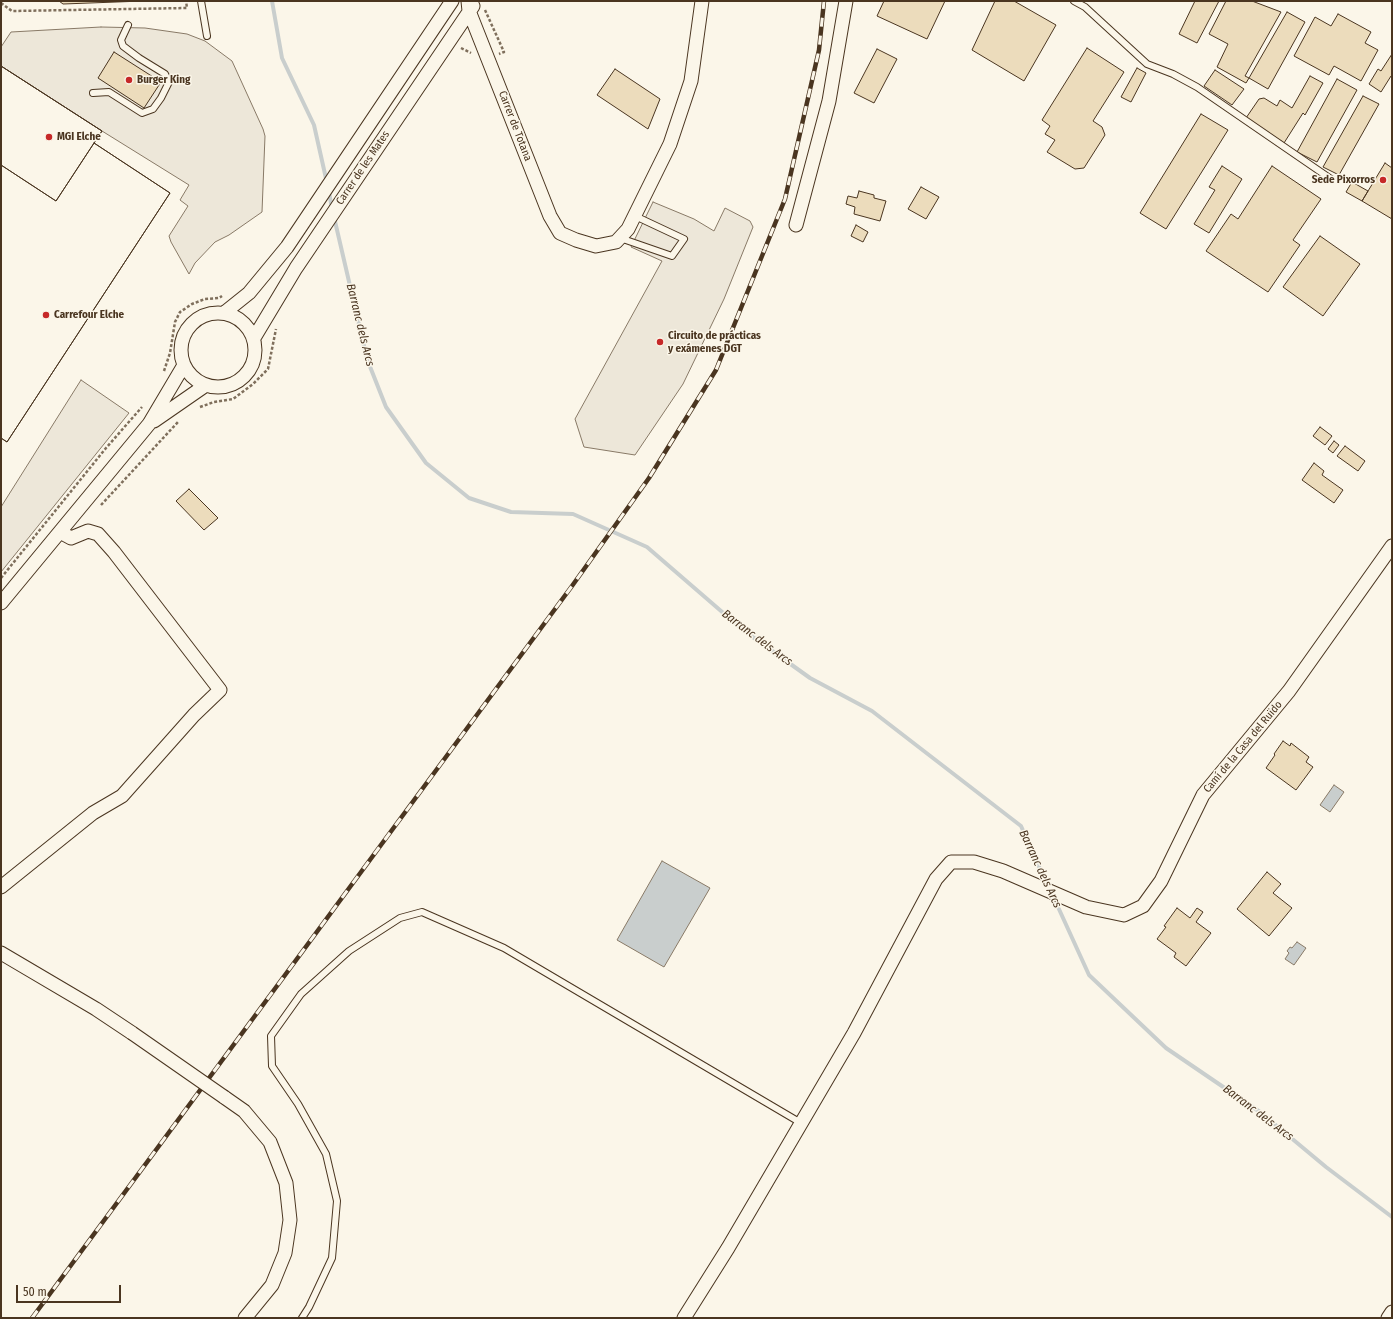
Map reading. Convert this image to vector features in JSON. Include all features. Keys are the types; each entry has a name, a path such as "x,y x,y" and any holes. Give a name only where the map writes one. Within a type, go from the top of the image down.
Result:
{"street":[{"name":"Carrer de les Mates","path":"224,313 249,293 287,247 452,1"},
{"path":"620,238 628,229 635,216 670,144 691,81 702,1"},
{"path":"796,225 829,101 846,1"},
{"name":"Carrer de les Mates","path":"254,338 296,268 475,4"},
{"name":"Carrer de Totana","path":"475,4 488,58 550,216 560,232 576,240 596,246 616,242 620,238"},
{"path":"212,313 224,313 234,316 243,321 250,329 254,338 256,350 254,362 248,372 240,380 229,386 217,387 206,385 193,377 184,365 181,354 181,343 185,332 192,323 201,316 212,313"},
{"path":"1,603 149,424 184,365"},
{"path":"149,424 206,385"},
{"path":"1,887 93,814 122,796 194,715 220,690 114,552 98,534 88,531 71,538 60,532"},
{"name":"Camí de la Casa del Ruïdo","path":"684,1318 728,1248 854,1033 936,879 951,862 974,862 1003,871 1086,907 1124,915 1143,906 1161,881 1203,795 1289,691 1392,546"},
{"path":"1,952 96,1009 244,1111 270,1142 286,1183 290,1220 285,1253 272,1284 245,1318"},
{"path":"1388,1318 1392,1312"}],"lane":[{"path":"201,1 207,36"},
{"path":"1074,1 1085,7 1147,64 1173,74 1197,87 1331,179"},
{"path":"93,93 108,92 142,113 153,109 169,82 165,74 123,46 121,40 128,25"},
{"path":"620,238 672,256 684,239 635,216"},
{"path":"302,1318 309,1307 332,1258 337,1201 326,1154 298,1104 272,1066 271,1036 301,994 316,980 349,950 400,918 422,912 504,948 801,1123"}],"path":[{"path":"1,3 12,11 186,8 186,1"},
{"path":"456,50 462,48 472,53 479,61 504,52 485,9 475,4"},
{"path":"162,377 170,353 175,322 180,312 192,304 205,299 219,298 225,295"},
{"path":"199,407 214,402 233,399 253,384 268,370 276,326"},
{"path":"1,578 106,448 145,404"}],"shaded area":[{"path":"101,27 145,28 187,34 205,41 232,61 263,129 265,136 262,212 229,235 215,242 195,263 189,274 169,236 188,206 180,200 189,185 1,66 1,47 11,32"},
{"name":"Circuito de prácticas y exámenes DGT","path":"653,202 694,219 714,231 725,208 750,221 753,227 724,299 683,384 635,455 584,447 575,419 662,261 631,247"},
{"path":"81,380 129,413 1,572 1,507"},
{"path":"1334,785 1344,792 1330,812 1320,805"},
{"path":"662,861 710,888 664,967 617,940"},
{"path":"1297,942 1306,948 1294,965 1285,959 1289,953 1287,951"}],"building":[{"path":"59,1 143,1 63,4"},
{"path":"884,1 945,1 927,39 877,16"},
{"path":"995,1 1014,1 1056,25 1024,81 972,50"},
{"path":"1195,1 1219,1 1197,43 1179,34"},
{"path":"1226,1 1252,1 1281,12 1245,76 1249,78 1246,83 1217,67 1228,44 1209,34"},
{"path":"1287,12 1305,22 1268,89 1249,78"},
{"path":"1338,14 1371,32 1365,43 1378,50 1361,81 1334,66 1329,75 1294,56 1315,17 1331,26"},
{"path":"1087,48 1124,72 1093,121 1102,127 1105,135 1084,168 1075,169 1047,152 1055,140 1045,134 1050,126 1042,120"},
{"path":"877,49 897,59 874,103 854,93"},
{"name":"Burger King","path":"114,52 161,82 144,108 98,78"},
{"path":"1392,54 1392,77 1391,76 1381,92 1369,84 1378,69 1381,71"},
{"name":"MGI Elche","path":"1,66 102,131 56,201 1,165"},
{"name":"Carrefour Elche","path":"1,66 102,131 94,143 170,193 7,442 1,438"},
{"path":"1137,68 1146,73 1131,102 1121,97"},
{"path":"615,69 660,99 648,129 597,95"},
{"path":"1215,70 1244,89 1232,105 1204,86"},
{"path":"1310,76 1323,83 1305,115 1303,113 1284,143 1246,118 1259,99 1264,98 1277,106 1280,100 1292,108"},
{"path":"1337,79 1357,90 1317,162 1297,152"},
{"path":"1363,96 1379,104 1339,175 1323,167"},
{"path":"1201,114 1228,130 1166,229 1140,213"},
{"name":"Carrefour Elche","path":"94,143 170,193 7,442 1,438 1,165 56,201"},
{"name":"Sede Pixorros","path":"1385,163 1392,168 1392,219 1362,201"},
{"path":"1222,166 1242,179 1209,233 1194,224 1215,190 1209,187"},
{"path":"1272,166 1321,199 1293,240 1300,245 1268,292 1206,251 1231,214 1238,219"},
{"path":"1352,182 1368,191 1362,201 1346,192"},
{"path":"921,187 939,197 926,219 908,209"},
{"path":"859,191 874,195 874,198 886,201 880,221 854,214 855,207 846,204 848,196 857,198"},
{"path":"856,225 868,232 863,242 851,236"},
{"path":"1320,236 1360,264 1323,316 1283,287"},
{"path":"1320,427 1332,436 1325,445 1313,436"},
{"path":"1334,441 1339,445 1333,453 1328,449"},
{"path":"1345,446 1365,461 1358,471 1337,456"},
{"path":"1314,463 1324,471 1322,475 1343,490 1334,503 1302,480"},
{"path":"189,489 218,518 204,530 176,501"},
{"path":"1283,741 1290,746 1291,743 1309,757 1306,762 1313,767 1296,790 1266,768"},
{"path":"1267,872 1281,884 1273,893 1292,908 1269,936 1237,909"},
{"path":"1177,908 1190,918 1197,908 1203,912 1196,922 1211,933 1186,966 1174,957 1176,953 1157,939"}],"waterway":[{"name":"Barranc dels Arcs","path":"272,1 282,58 314,125 327,183"},
{"name":"Barranc dels Arcs","path":"329,192 332,209"},
{"name":"Barranc dels Arcs","path":"334,217 367,359 386,407 426,463 469,498 511,512 573,514 647,547 743,630 810,678 872,711 1021,826 1048,887"},
{"name":"Barranc dels Arcs","path":"1053,896 1089,975 1166,1048 1260,1112 1326,1167 1392,1217"}],"railway":[{"path":"32,1318 572,586 649,478 716,370 785,199 819,50 824,1"}],"place":[{"name":"Burger King","path":"129,80"},
{"name":"MGI Elche","path":"49,137"},
{"name":"Sede Pixorros","path":"1383,180"},
{"name":"Carrefour Elche","path":"46,315"},
{"name":"Circuito de prácticas y exámenes DGT","path":"660,342"}]}
